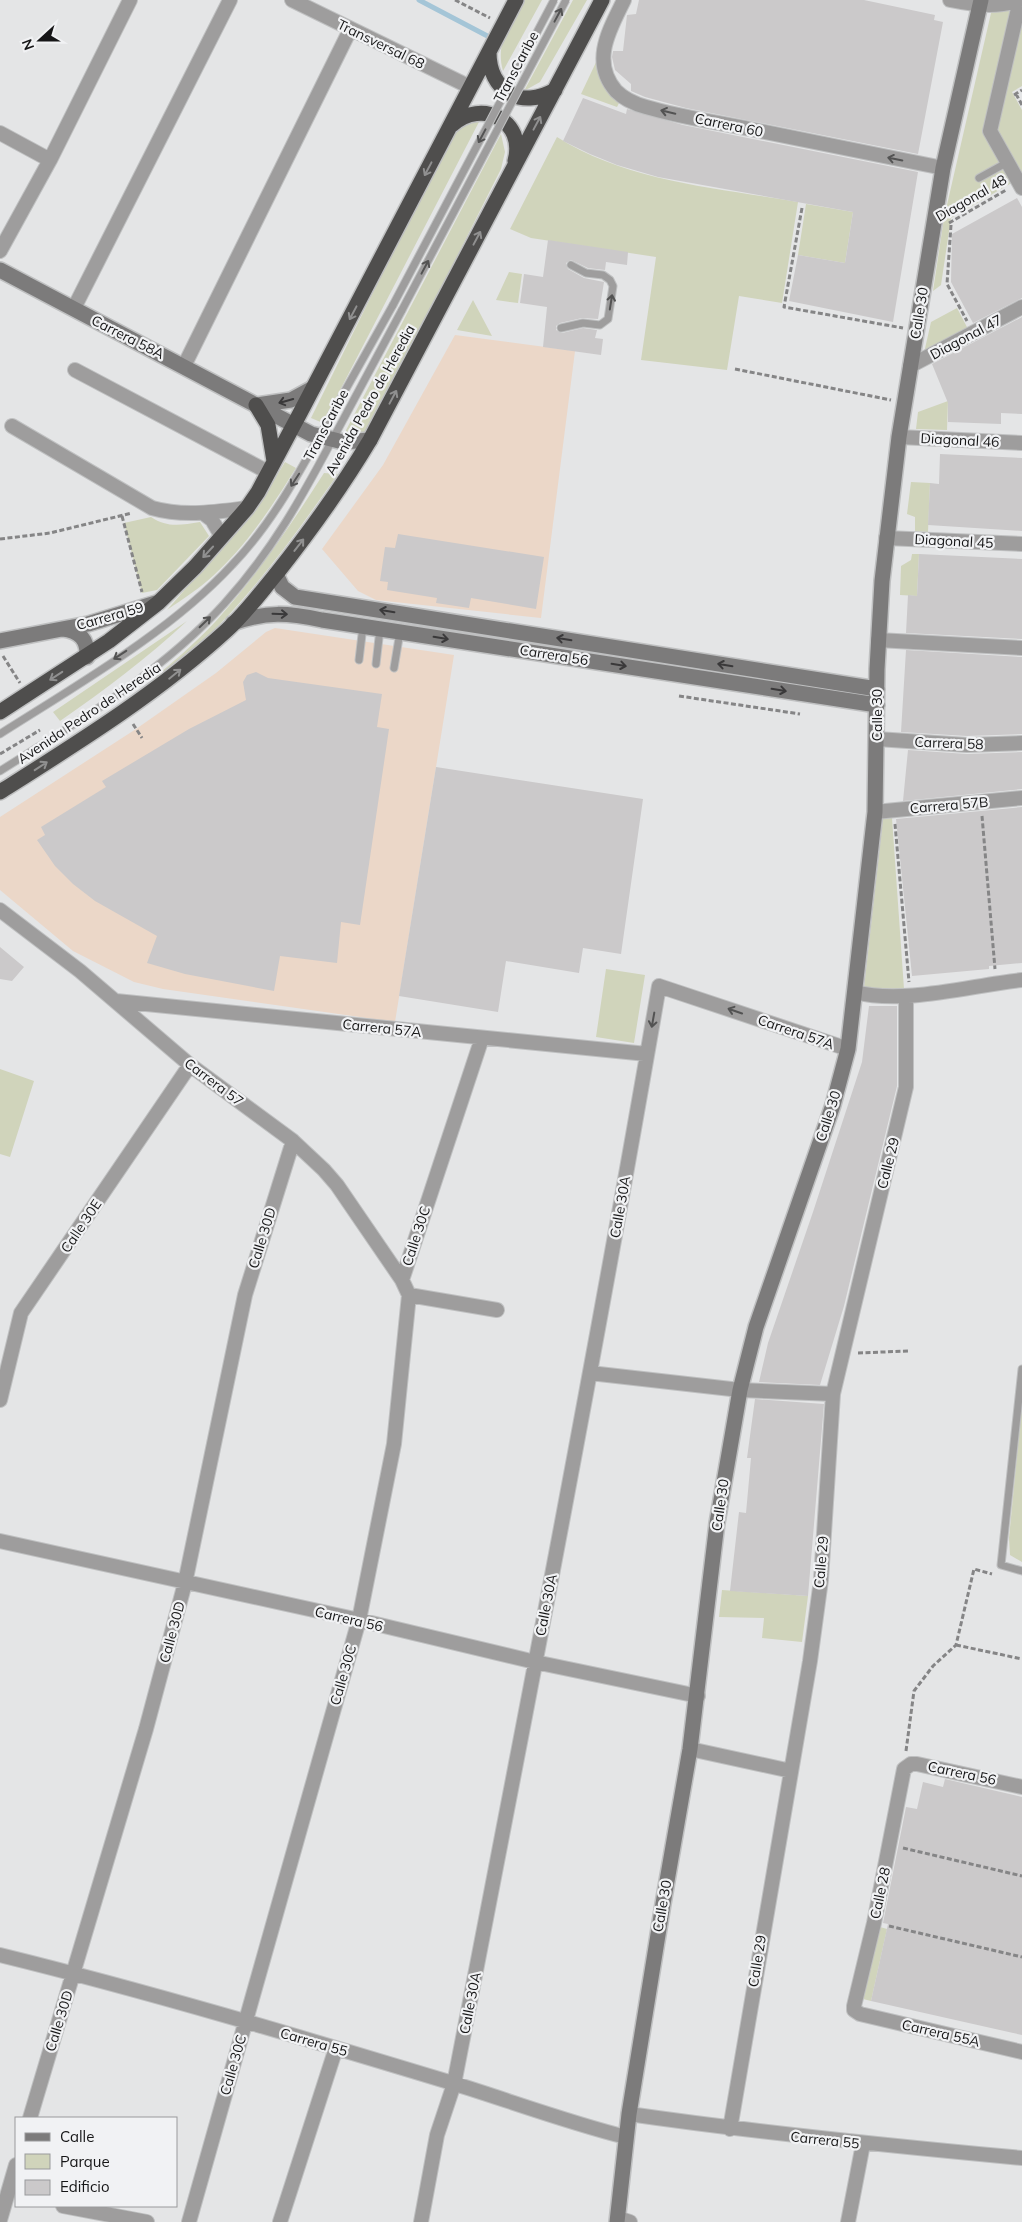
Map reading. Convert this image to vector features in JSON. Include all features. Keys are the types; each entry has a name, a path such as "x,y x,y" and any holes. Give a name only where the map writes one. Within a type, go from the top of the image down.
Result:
{"highway":[{"path":"0,712 87,656 152,605 222,537 247,508 294,425 516,0"},
{"name":"Avenida Pedro de Heredia","path":"0,792 119,716 157,688 233,624 276,574 326,509 370,440 602,0"},
{"path":"489,52 492,76 509,93 520,98 532,99 544,96 555,90"},
{"path":"450,126 470,113 483,112 494,115 512,131 516,142 517,154 514,166"},
{"path":"256,405 268,425 271,467"}],"main road":[{"name":"Calle 30","path":"622,2221 629,2114 662,1904 690,1749 698,1696 715,1539 740,1390 756,1327 833,1105 848,1049 875,812 878,640 886,538 904,402 931,234 943,168 980,3"},
{"name":"Carrera 58A","path":"0,270 294,425 326,439 354,442 370,440"},
{"path":"256,405 281,403 291,400 313,388"},
{"name":"Carrera 56","path":"276,574 282,587 295,597 877,689"},
{"name":"Carrera 59","path":"0,640 62,629 152,605"},
{"name":"Carrera 56","path":"233,624 262,614 295,614 380,629 876,705"},
{"name":"Carrera 59","path":"62,629 78,633 84,640 87,656"}],"street":[{"path":"0,251 50,160 130,0"},
{"path":"74,308 230,0"},
{"name":"Transversal 68","path":"292,0 470,87"},
{"name":"Carrera 60","path":"624,0 606,37 602,52 604,69 609,81 624,97 646,107 690,117 943,168"},
{"path":"950,0 1006,5 1020,0"},
{"path":"1020,0 990,131 1021,185"},
{"path":"184,366 350,30"},
{"path":"0,133 50,160"},
{"name":"Diagonal 47","path":"910,366 1022,307"},
{"path":"75,370 271,467"},
{"path":"12,426 152,508 176,513 203,513 247,508"},
{"name":"Diagonal 46","path":"899,436 1022,443"},
{"path":"203,513 212,520 222,537"},
{"name":"Diagonal 45","path":"886,538 1022,544"},
{"path":"878,640 1022,648"},
{"name":"Carrera 58","path":"877,739 974,745 1022,743"},
{"name":"Carrera 57B","path":"875,812 1022,798"},
{"name":"Carrera 57","path":"0,910 67,960 190,1065 293,1142 333,1181 402,1280"},
{"path":"855,992 871,995 908,996 996,982 1022,980"},
{"name":"Carrera 57A","path":"659,986 848,1049"},
{"name":"Calle 30A","path":"421,2222 437,2135 454,2084 590,1372 659,986"},
{"name":"Calle 29","path":"730,2129 810,1661 820,1580 833,1394 906,1087 908,996"},
{"name":"Carrera 57A","path":"116,1001 647,1054"},
{"name":"Calle 30C","path":"189,2222 359,1620 394,1444 409,1296 402,1280 482,1038"},
{"name":"Calle 30E","path":"0,1400 21,1314 190,1065"},
{"name":"Calle 30D","path":"30,2117 146,1729 185,1583 245,1295 293,1142"},
{"path":"409,1296 497,1310"},
{"path":"590,1372 740,1390 833,1394"},
{"name":"Carrera 56","path":"0,1541 359,1620 535,1662 698,1696"},
{"path":"690,1749 790,1771"},
{"name":"Carrera 56","path":"904,1769 911,1764 917,1764 1022,1787"},
{"name":"Calle 28","path":"860,2014 854,2010 854,2006 874,1923 904,1769"},
{"name":"Carrera 55","path":"0,1955 74,1973 336,2048 578,2125 626,2137"},
{"name":"Carrera 55A","path":"860,2014 1022,2052"},
{"path":"280,2222 336,2048"},
{"name":"Carrera 55","path":"629,2114 730,2129 863,2144 1022,2158"},
{"path":"848,2222 863,2144"},
{"path":"0,2220 15,2168"},
{"path":"68,2207 147,2222"}],"lane":[{"name":"TransCaribe","path":"0,770 140,679 189,638 223,605 271,546 286,523 393,305 554,0"},
{"name":"TransCaribe","path":"0,734 142,641 176,616 219,579 251,544 299,474 326,439 402,310 566,0"},
{"path":"979,178 1008,162"},
{"path":"561,328 583,323 600,324 608,319 613,286 610,280 603,275 586,272 572,265"},
{"path":"359,660 363,626"},
{"path":"376,664 380,629"},
{"path":"394,668 400,632"},
{"path":"1022,1369 1001,1566 1022,1571"}],"path":[{"path":"454,0 492,20"},
{"path":"1016,94 1022,105"},
{"name":"Diagonal 48","path":"931,234 1021,185"},
{"path":"802,208 784,307 916,331"},
{"path":"952,222 947,284 973,333"},
{"path":"735,369 904,402"},
{"path":"0,539 50,533 152,508"},
{"path":"122,516 152,605"},
{"path":"0,652 21,683"},
{"path":"679,696 800,714"},
{"path":"132,723 142,738"},
{"path":"0,754 48,725"},
{"path":"981,802 996,982"},
{"path":"894,810 908,996"},
{"path":"842,1353 908,1351"},
{"path":"904,1769 914,1690 933,1666 956,1644 974,1569 993,1574"},
{"path":"956,1644 1022,1660"},
{"path":"890,1845 1022,1876"},
{"path":"874,1923 1022,1957"}],"shaded area":[{"path":"455,335 575,351 541,618 376,600 358,591 322,549 383,465"},
{"path":"275,628 454,655 395,1022 163,989 134,982 73,951 0,890 0,817 136,729 216,673 266,632"}],"green space":[{"path":"522,0 542,0 503,71 501,61 502,43"},
{"path":"573,0 587,0 540,82 524,91"},
{"path":"994,0 1022,0 1022,86 1012,92 1022,110 1022,177 951,218 941,285 933,291 944,218"},
{"path":"599,56 620,101 617,107 581,94"},
{"path":"480,120 323,423 311,418 451,135 460,128"},
{"path":"501,134 505,152 501,169 368,433 344,434"},
{"path":"557,137 584,152 643,174 705,187 798,202 782,303 739,296 727,370 641,360 656,257 531,238 510,229"},
{"path":"806,204 853,212 845,263 798,255"},
{"path":"509,272 522,274 518,303 496,300"},
{"path":"473,300 492,336 457,330"},
{"path":"957,308 968,329 924,353 931,322"},
{"path":"948,401 947,430 916,429 918,412"},
{"path":"285,462 296,468 249,538 209,580 167,610 259,505"},
{"path":"324,473 338,474 282,552 236,607 183,657 145,686 199,638 231,604 273,549"},
{"path":"911,482 930,483 928,532 915,531 915,517 907,514"},
{"path":"151,517 169,524 180,525 200,522 209,536 157,590 142,593 124,523"},
{"path":"912,554 919,554 917,596 900,595 901,566 911,560"},
{"path":"187,621 157,648 60,721 53,712"},
{"path":"892,818 904,989 864,988 883,819"},
{"path":"606,969 645,975 634,1043 596,1037"},
{"path":"0,1069 34,1081 10,1157 0,1154"},
{"path":"1022,1404 1022,1562 1010,1555 1009,1538"},
{"path":"722,1590 808,1596 802,1642 762,1638 764,1618 719,1617"},
{"path":"880,1927 887,1929 871,2001 863,1999"}],"building":[{"path":"639,0 864,0 935,15 934,20 943,22 918,154 686,108 645,97 631,91 631,84 615,70 612,57 613,51 623,51 627,15 636,14"},
{"path":"583,98 626,114 627,109 683,125 918,172 893,322 789,301 798,255 845,263 853,212 658,177 617,165 590,154 563,141"},
{"path":"1017,198 1022,207 1022,298 973,323 951,282 952,234"},
{"path":"548,240 628,252 627,265 606,262 605,270 588,268 571,260 566,263 568,269 584,278 604,282 598,319 582,318 560,323 556,326 556,330 562,333 583,328 597,330 595,338 603,339 601,355 543,347 547,307 520,303 524,274 543,277"},
{"path":"1022,317 1022,414 1001,413 1001,424 948,422 948,403 932,364"},
{"path":"940,454 1022,458 1022,531 928,525 930,483 939,484"},
{"path":"398,534 544,557 536,609 471,598 469,608 436,603 437,598 387,590 388,582 380,581 385,547 395,548"},
{"path":"919,554 1022,559 1022,639 906,633 908,595 917,596"},
{"path":"906,650 1022,657 1022,734 967,736 901,732"},
{"path":"256,672 268,678 382,694 377,727 389,729 360,925 341,922 337,963 280,956 274,991 185,974 147,963 157,936 95,901 73,884 55,866 37,840 45,835 41,827 106,787 102,781 189,729 246,700 243,682 247,675"},
{"path":"908,750 967,754 1022,752 1022,789 903,801"},
{"path":"436,767 643,799 621,954 583,948 579,973 506,961 498,1012 399,996"},
{"path":"1022,807 1022,963 989,966 989,969 912,976 896,819"},
{"path":"0,947 24,967 12,981 0,979"},
{"path":"869,1006 897,1006 897,1086 844,1306 820,1385 759,1382 768,1343 862,1062"},
{"path":"755,1399 824,1404 808,1596 730,1591 739,1512 746,1513 751,1458 747,1458"},
{"path":"945,1779 1022,1797 1022,2035 871,2001 888,1924 883,1923 906,1807 917,1809 923,1782 943,1787"}],"waterway":[{"path":"419,0 495,40"}]}
